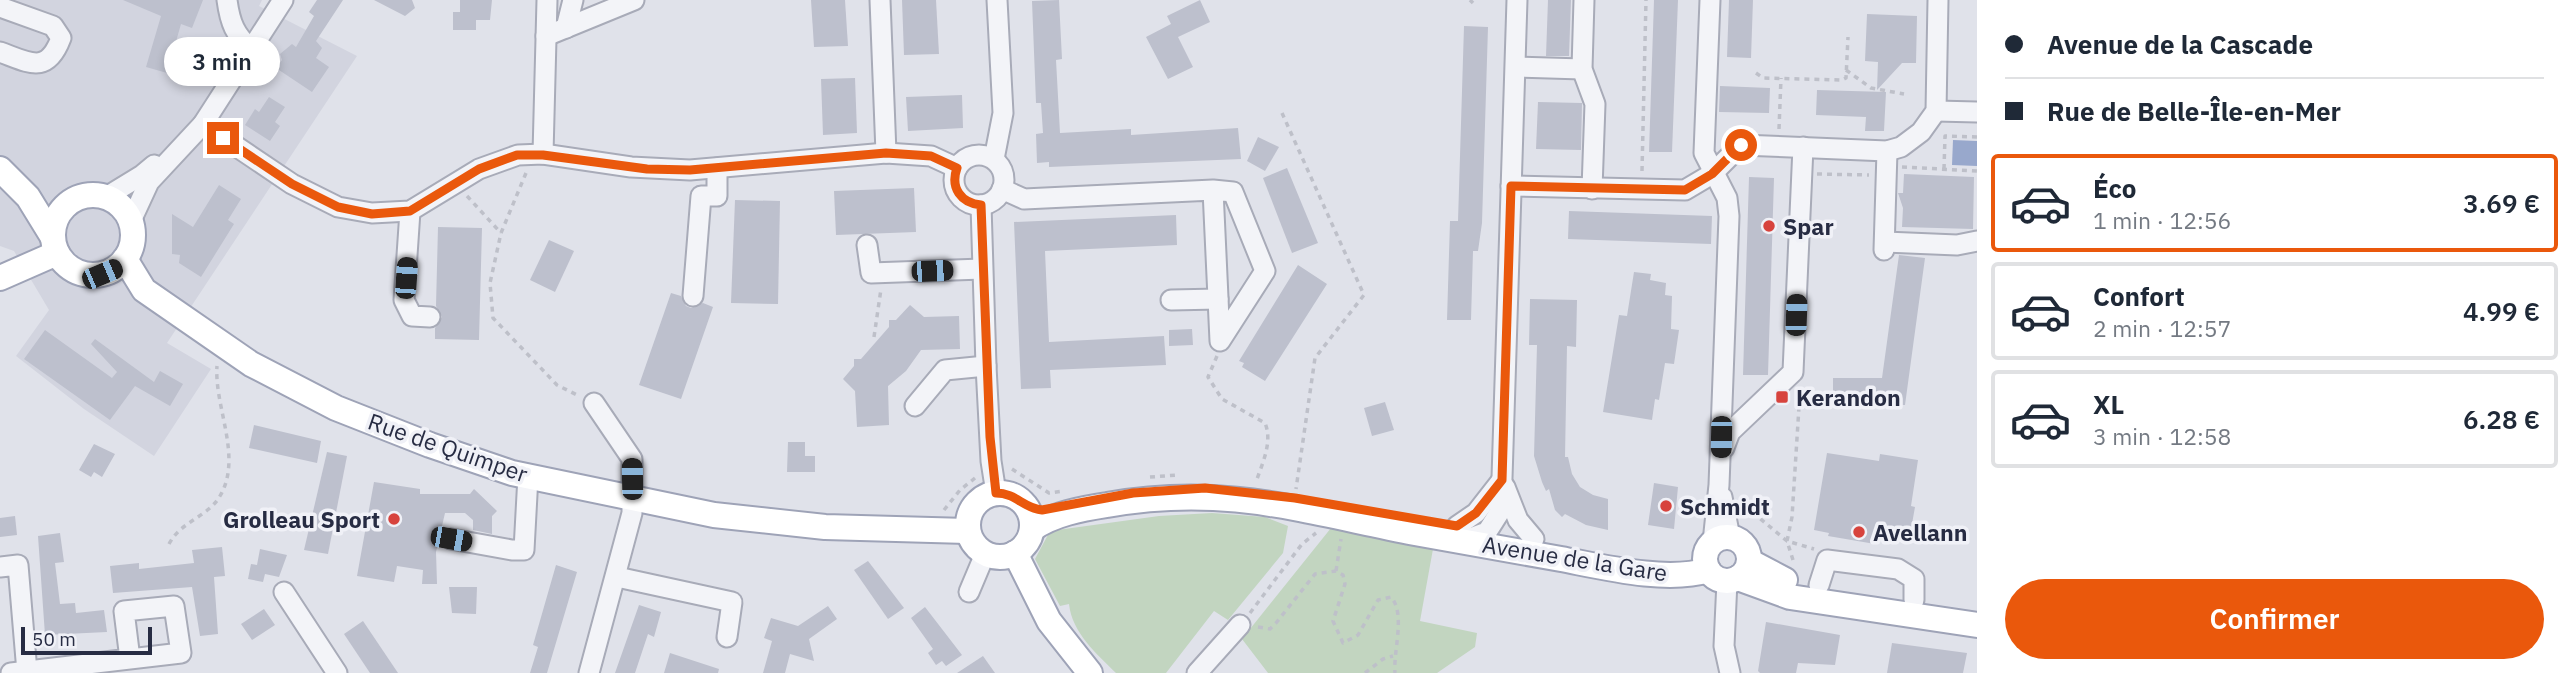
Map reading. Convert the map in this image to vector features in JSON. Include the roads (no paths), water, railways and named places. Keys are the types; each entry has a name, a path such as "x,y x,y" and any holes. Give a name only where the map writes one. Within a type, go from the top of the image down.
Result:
{"main road":[{"path":"0,169 28,197 55,245 76,272 102,274 125,259 131,247 131,221 117,202 106,197 85,195 67,204 56,218 55,245"},
{"path":"28,197 67,204"},
{"path":"0,278 55,245"},
{"name":"Rue de Quimper","path":"125,259 144,290 225,354"},
{"name":"Rue de Quimper","path":"102,274 153,315 225,354 336,408 430,445 528,476 714,515 825,527 967,531"},
{"name":"Avenue de la Gare","path":"1030,519 1051,509 1104,497 1188,488 1292,491 1460,534 1631,571 1677,574 1724,560"},
{"path":"996,493 1011,495 1030,519 1029,539 1015,554 1004,557 985,554 975,546 967,531 973,506 981,499 996,493"},
{"name":"Avenue de la Gare","path":"1030,519 1044,521 1091,507 1180,496 1264,501 1335,520 1460,534 1487,532 1665,561 1724,560 1790,597 1977,625"},
{"path":"1015,554 1049,621 1090,673"},
{"path":"1724,560 1782,580 1977,612"}],"street":[{"path":"228,0 230,19 237,37 249,48"},
{"path":"131,221 149,182 203,124 249,48 273,0"},
{"path":"106,197 142,176 184,132 283,0"},
{"path":"543,155 547,0"},
{"path":"566,28 573,0"},
{"path":"880,0 886,153"},
{"path":"994,159 1003,113 997,0"},
{"path":"1487,532 1501,510 1517,0"},
{"path":"1584,0 1582,69 1595,104 1592,189"},
{"path":"1710,0 1704,153 1712,174 1727,198 1729,216 1719,485 1724,560 1724,646 1730,673"},
{"path":"1511,186 1685,190 1712,174 1741,145 1803,147 1881,156 1901,147 1921,132 1936,111 1938,0"},
{"path":"546,36 632,1"},
{"path":"0,7 53,26 59,30 61,38 56,51 43,64 33,64 0,52"},
{"path":"1516,67 1582,69"},
{"path":"1936,111 1977,112"},
{"path":"203,124 292,184 338,207 372,214 410,211 479,169 517,155 543,155 647,169 717,168 886,153 931,156 957,168"},
{"path":"1720,463 1730,432 1793,372 1803,147"},
{"path":"978,154 994,159 1003,173 1002,189 994,200 981,205 967,202 956,190 954,175 957,168 969,156 978,154"},
{"path":"1881,156 1884,246 1957,245 1977,241"},
{"path":"693,296 701,197 718,196 717,168"},
{"path":"1002,189 1024,199 1213,190 1233,192 1265,271 1220,341 1213,190"},
{"path":"981,205 986,366 991,461 996,493"},
{"path":"410,211 404,300 412,316 430,317"},
{"path":"867,245 871,274 982,269"},
{"path":"1171,300 1218,299"},
{"path":"915,406 945,370 986,366"},
{"path":"589,673 629,533 632,498 632,459 593,403"},
{"path":"451,539 524,550 528,476"},
{"path":"1460,534 1502,480"},
{"path":"1502,480 1518,520 1534,539"},
{"path":"969,592 985,554"},
{"path":"1819,586 1827,560 1898,569 1914,579 1914,600"},
{"path":"0,567 18,565 19,672 131,659"},
{"path":"617,577 732,603 727,637"},
{"path":"284,592 337,673"},
{"path":"1197,673 1242,623"}],"water":[{"path":"1953,140 1977,141 1977,166 1952,165"}],"place":[{"name":"Spar","path":"1769,226"},
{"name":"Kerandon","path":"1782,397"},
{"name":"Schmidt","path":"1666,506"},
{"name":"Grolleau Sport","path":"394,519"},
{"name":"Avellann","path":"1859,532"}]}
